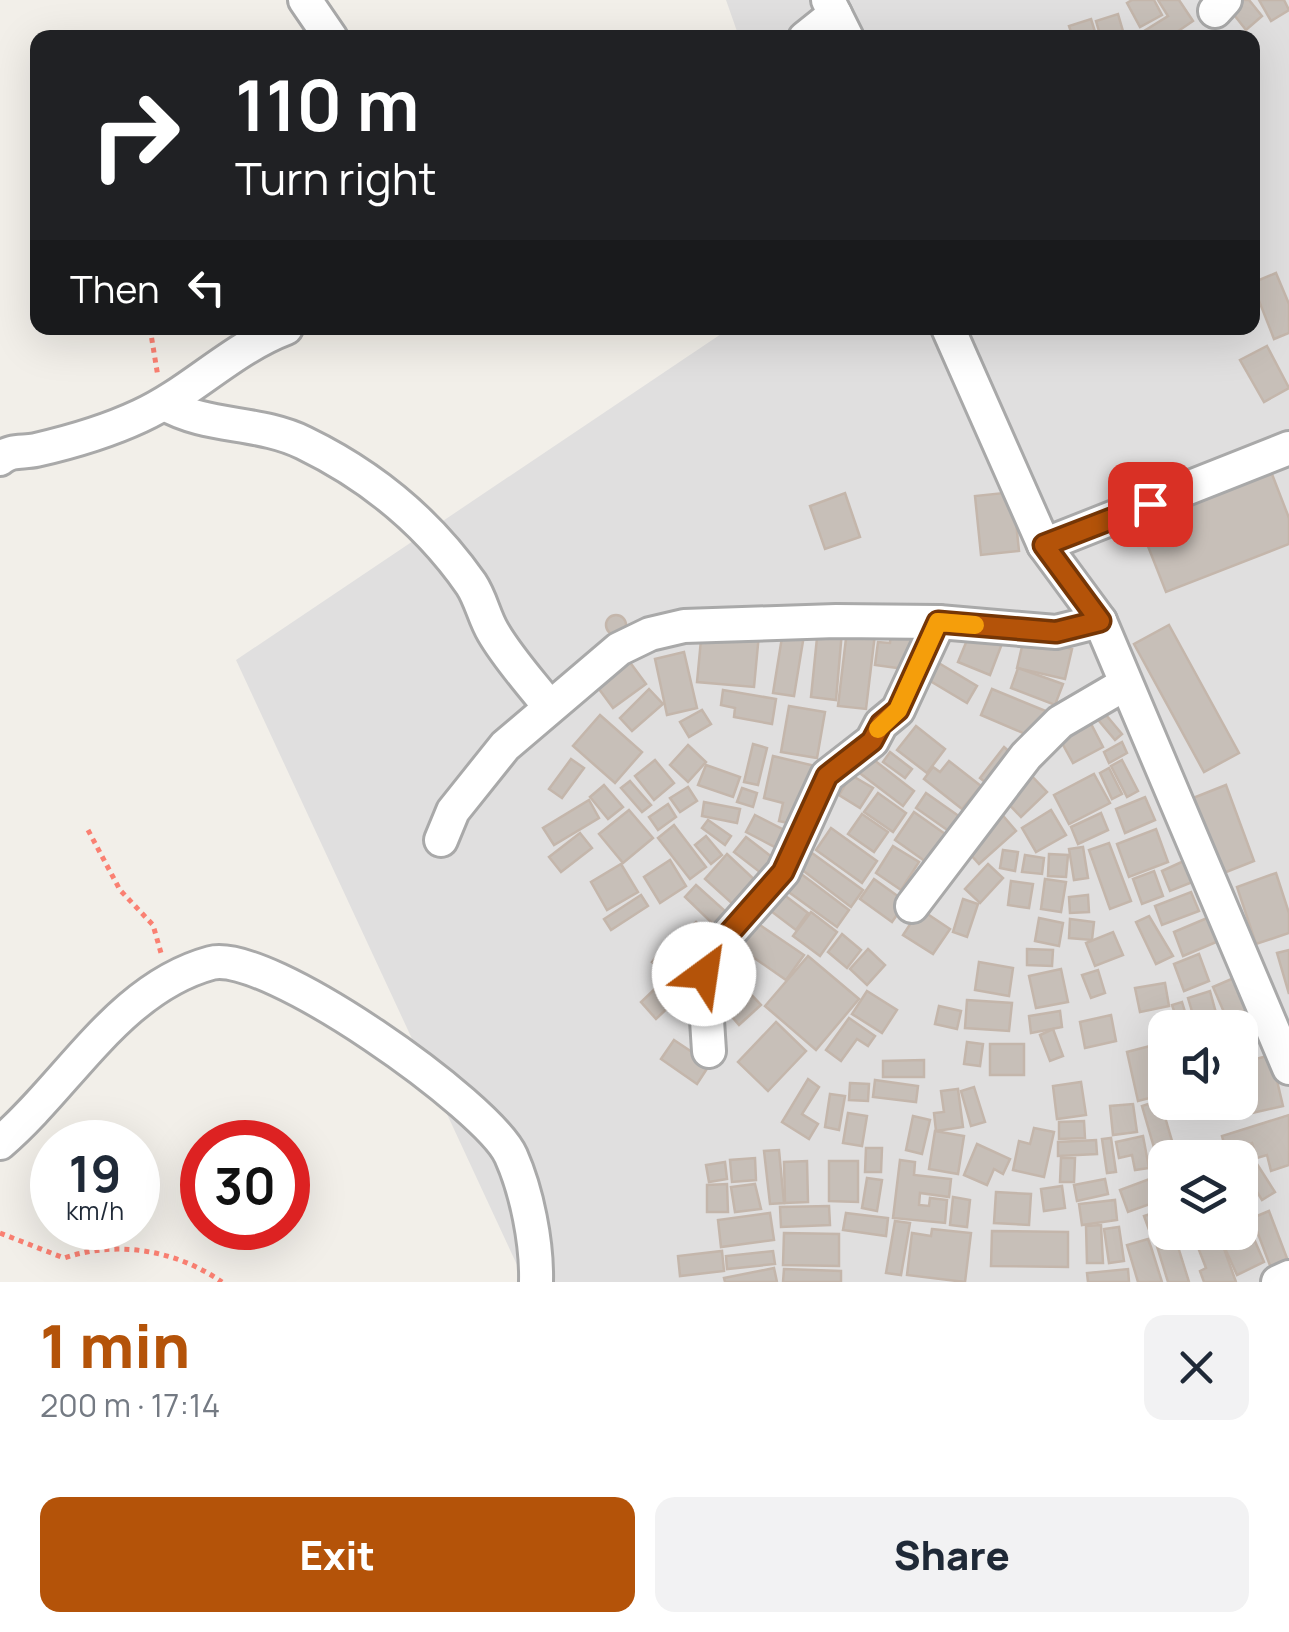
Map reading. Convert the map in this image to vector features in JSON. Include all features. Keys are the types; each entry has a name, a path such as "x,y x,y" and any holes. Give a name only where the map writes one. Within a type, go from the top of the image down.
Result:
{"street":[{"path":"305,0 326,30"},
{"path":"0,459 9,452 35,450 106,430 165,404 230,356 272,335"},
{"path":"951,335 1044,545 1100,621 1125,684 1279,1013 1289,1068"},
{"path":"165,404 300,440 366,476 404,506 471,584 496,636 548,706"},
{"path":"1044,545 1289,448"},
{"path":"441,840 453,810 505,746 619,649 650,634 684,626 938,622 1056,632 1100,621"},
{"path":"710,1051 704,974 710,955 783,872 827,776 872,741 881,724 898,710 938,622"},
{"path":"912,906 1026,756 1060,722 1125,684"},
{"path":"0,1143 32,1116 131,1006 158,983 217,961 234,962 312,994 491,1127 511,1155 537,1253 536,1282"},
{"path":"1278,1282 1289,1278"}],"path":[{"path":"151,335 165,404"},
{"path":"88,830 109,874 158,934 158,983"},
{"path":"0,1233 64,1258 86,1251 135,1247 206,1271 222,1282"}],"shaded area":[{"path":"726,0 1289,0 1289,1282 525,1282 236,660 720,335 1260,335 1260,30 737,30"}],"building":[{"path":"1154,0 1162,15 1140,27 1127,3"},
{"path":"1158,0 1179,0 1193,21 1180,30 1146,30 1168,16"},
{"path":"1234,0 1249,0 1262,16 1246,30 1227,6"},
{"path":"1259,0 1284,0 1289,10 1271,21"},
{"path":"1118,14 1123,30 1099,30 1096,21"},
{"path":"1091,19 1094,30 1070,30 1069,26"},
{"path":"1276,273 1289,304 1289,333 1274,339 1260,303 1260,280"},
{"path":"1267,346 1289,388 1264,402 1240,360"},
{"path":"1270,469 1289,518 1289,544 1166,592 1138,521"},
{"path":"1013,492 1019,551 981,555 975,496"},
{"path":"845,493 860,537 825,549 810,506"},
{"path":"616,615 626,625 616,635 606,625"},
{"path":"892,625 917,629 912,670 875,665 878,642 890,643"},
{"path":"1169,625 1239,753 1204,772 1134,644"},
{"path":"818,628 842,631 836,700 811,697"},
{"path":"972,628 1003,641 990,675 958,662"},
{"path":"702,629 759,634 754,687 697,682"},
{"path":"847,630 875,634 866,709 838,706"},
{"path":"783,631 804,635 794,696 773,693"},
{"path":"1024,638 1072,649 1065,679 1017,668"},
{"path":"684,652 697,708 667,715 655,659"},
{"path":"932,659 977,686 967,703 922,676"},
{"path":"629,661 646,684 613,708 596,685"},
{"path":"1018,668 1063,684 1055,705 1011,688"},
{"path":"649,689 663,704 632,731 620,718"},
{"path":"992,689 1048,712 1037,739 981,715"},
{"path":"723,690 776,699 772,724 734,717 735,708 721,705"},
{"path":"789,706 825,712 817,758 781,752"},
{"path":"1101,709 1122,734 1115,740 1094,715"},
{"path":"702,710 711,724 689,737 680,722"},
{"path":"600,715 642,752 615,783 573,746"},
{"path":"1087,716 1103,747 1073,763 1056,732"},
{"path":"916,726 945,749 927,773 897,750"},
{"path":"1122,742 1127,753 1109,763 1104,752"},
{"path":"753,744 767,748 758,785 744,782"},
{"path":"688,745 706,762 688,782 670,765"},
{"path":"1004,747 1014,756 990,786 980,778"},
{"path":"890,752 912,769 905,778 883,762"},
{"path":"865,753 914,791 903,806 853,768"},
{"path":"773,756 815,766 801,826 779,821 783,803 764,798"},
{"path":"571,759 584,768 562,798 549,789"},
{"path":"655,760 674,783 654,800 635,776"},
{"path":"1122,760 1138,791 1127,797 1111,766"},
{"path":"949,761 981,786 962,809 924,779 933,767 940,772"},
{"path":"706,765 740,777 733,797 698,785"},
{"path":"1109,768 1122,794 1112,799 1100,773"},
{"path":"1028,772 1047,792 1021,817 1002,797"},
{"path":"1094,774 1110,803 1069,824 1054,795"},
{"path":"851,775 873,788 860,808 839,795"},
{"path":"630,781 651,805 642,812 621,788"},
{"path":"604,785 623,807 608,819 590,797"},
{"path":"1226,785 1254,861 1221,874 1193,798"},
{"path":"688,787 697,801 680,812 670,798"},
{"path":"742,788 757,793 753,807 737,802"},
{"path":"878,793 906,813 893,832 864,812"},
{"path":"926,793 963,819 953,834 916,808"},
{"path":"1145,797 1155,820 1125,833 1116,809"},
{"path":"589,800 599,818 554,845 543,828"},
{"path":"704,802 740,809 737,823 702,816"},
{"path":"668,804 676,817 658,830 649,817"},
{"path":"629,810 653,838 623,863 599,834"},
{"path":"1051,810 1066,835 1036,852 1022,828"},
{"path":"999,811 1016,831 979,864 962,845"},
{"path":"914,812 948,836 929,864 895,840"},
{"path":"1101,813 1108,830 1078,844 1071,827"},
{"path":"862,814 888,832 874,852 848,834"},
{"path":"755,815 796,836 786,853 746,832"},
{"path":"708,820 731,836 725,845 702,828"},
{"path":"674,825 706,867 690,879 658,838"},
{"path":"831,828 877,861 862,883 816,850"},
{"path":"1156,829 1168,862 1129,877 1117,844"},
{"path":"580,833 592,848 561,872 549,857"},
{"path":"706,836 722,855 711,864 695,845"},
{"path":"746,837 777,861 765,876 734,852"},
{"path":"1109,843 1131,901 1110,909 1089,850"},
{"path":"893,846 919,862 901,890 876,873"},
{"path":"1083,847 1088,878 1074,880 1069,849"},
{"path":"1003,850 1018,852 1015,871 1000,868"},
{"path":"812,853 863,890 851,907 801,869"},
{"path":"727,854 757,882 735,906 705,879"},
{"path":"1049,854 1068,855 1066,877 1048,876"},
{"path":"1025,855 1044,858 1042,874 1022,872"},
{"path":"670,860 686,886 660,903 644,877"},
{"path":"1186,860 1195,881 1170,891 1162,871"},
{"path":"621,864 638,892 607,910 591,882"},
{"path":"988,864 1003,878 980,903 965,889"},
{"path":"796,870 849,910 837,927 783,888"},
{"path":"1154,871 1163,896 1142,904 1133,879"},
{"path":"1276,873 1289,913 1289,933 1256,944 1237,887"},
{"path":"874,879 906,902 892,922 860,899"},
{"path":"1045,879 1066,882 1061,912 1041,909"},
{"path":"1011,881 1033,884 1029,908 1008,905"},
{"path":"696,885 725,911 713,924 685,897"},
{"path":"775,888 808,913 796,930 763,905"},
{"path":"1191,892 1199,911 1162,925 1155,906"},
{"path":"641,895 648,906 611,930 604,919"},
{"path":"1088,895 1089,912 1070,913 1069,897"},
{"path":"963,899 978,904 967,937 953,932"},
{"path":"920,909 950,929 933,954 903,935"},
{"path":"811,912 837,932 820,956 793,936"},
{"path":"1149,916 1173,956 1156,964 1136,922"},
{"path":"1212,916 1221,940 1183,956 1174,932"},
{"path":"1039,918 1063,923 1059,946 1035,941"},
{"path":"1070,919 1094,922 1092,940 1069,938"},
{"path":"754,921 804,955 786,980 737,946"},
{"path":"696,922 707,935 691,949 680,937"},
{"path":"1113,932 1123,955 1095,966 1086,943"},
{"path":"842,934 861,950 847,968 828,952"},
{"path":"670,940 701,965 684,988 652,962"},
{"path":"868,949 885,965 867,985 850,969"},
{"path":"1027,949 1053,950 1052,966 1027,965"},
{"path":"1289,950 1289,994 1277,953"},
{"path":"1199,954 1209,981 1184,991 1174,964"},
{"path":"808,956 859,999 816,1050 765,1006"},
{"path":"979,962 1013,968 1009,996 975,990"},
{"path":"1061,969 1068,1002 1036,1008 1029,976"},
{"path":"1098,970 1105,993 1091,998 1082,975"},
{"path":"1241,975 1255,1007 1223,1010 1213,987"},
{"path":"661,983 676,1000 656,1019 641,1002"},
{"path":"1165,983 1169,1006 1140,1012 1135,988"},
{"path":"748,991 761,1005 739,1025 727,1011"},
{"path":"867,991 897,1010 882,1033 852,1014"},
{"path":"1210,991 1215,1010 1192,1010 1188,998"},
{"path":"967,1000 1012,1003 1009,1031 965,1028"},
{"path":"1182,1002 1184,1010 1174,1010 1172,1005"},
{"path":"939,1006 961,1011 957,1029 935,1024"},
{"path":"1060,1011 1062,1027 1031,1033 1029,1016"},
{"path":"1111,1015 1116,1041 1085,1048 1080,1022"},
{"path":"849,1018 875,1036 868,1046 857,1039 841,1061 826,1050"},
{"path":"776,1022 806,1051 768,1091 738,1062"},
{"path":"1053,1029 1063,1056 1050,1061 1040,1035"},
{"path":"674,1040 710,1064 697,1084 661,1059"},
{"path":"967,1042 983,1044 980,1066 964,1064"},
{"path":"990,1044 1024,1044 1024,1075 990,1075"},
{"path":"1148,1046 1148,1098 1138,1101 1127,1052"},
{"path":"1271,1055 1283,1106 1258,1112 1258,1058"},
{"path":"924,1060 924,1077 883,1077 883,1061"},
{"path":"808,1079 819,1087 802,1114 818,1124 809,1139 782,1122"},
{"path":"875,1080 918,1086 916,1102 873,1097"},
{"path":"1081,1082 1086,1115 1057,1119 1053,1086"},
{"path":"850,1083 869,1084 868,1101 849,1100"},
{"path":"974,1087 985,1122 971,1126 961,1091"},
{"path":"958,1089 963,1127 936,1131 934,1113 944,1112 941,1091"},
{"path":"830,1094 845,1096 839,1130 825,1127"},
{"path":"1133,1104 1137,1132 1113,1135 1110,1106"},
{"path":"1148,1104 1148,1120 1166,1120 1172,1140 1152,1140 1142,1106"},
{"path":"848,1113 867,1116 862,1146 843,1143"},
{"path":"1289,1115 1289,1165 1271,1171 1267,1155 1258,1158 1258,1140 1223,1140 1222,1136"},
{"path":"913,1116 930,1120 922,1154 906,1150"},
{"path":"1084,1121 1085,1138 1059,1139 1059,1122"},
{"path":"1034,1128 1054,1132 1044,1177 1013,1170 1019,1141 1030,1144"},
{"path":"935,1131 964,1136 958,1174 929,1169"},
{"path":"1143,1136 1148,1168 1135,1170 1132,1155 1119,1158 1116,1142"},
{"path":"1111,1138 1116,1172 1107,1173 1102,1139"},
{"path":"1096,1140 1097,1154 1058,1156 1058,1142"},
{"path":"977,1144 1010,1159 1003,1174 994,1169 987,1185 964,1175"},
{"path":"866,1148 882,1148 881,1172 865,1172"},
{"path":"779,1150 784,1203 770,1204 764,1151"},
{"path":"755,1158 756,1180 732,1182 730,1160"},
{"path":"1061,1158 1075,1158 1074,1182 1060,1182"},
{"path":"900,1160 915,1162 914,1175 951,1179 949,1197 920,1193 919,1205 929,1206 930,1198 947,1200 945,1223 893,1218"},
{"path":"807,1161 808,1202 785,1203 784,1162"},
{"path":"829,1161 858,1161 858,1202 829,1201"},
{"path":"725,1162 727,1179 709,1182 706,1165"},
{"path":"1258,1166 1275,1192 1262,1200 1258,1194"},
{"path":"867,1178 882,1180 877,1211 862,1208"},
{"path":"1105,1179 1108,1194 1077,1201 1074,1185"},
{"path":"1148,1180 1148,1205 1128,1212 1120,1190"},
{"path":"727,1184 728,1212 707,1212 707,1185"},
{"path":"755,1184 761,1209 735,1212 731,1187"},
{"path":"1062,1186 1065,1208 1044,1211 1041,1189"},
{"path":"996,1192 1031,1194 1029,1225 994,1223"},
{"path":"953,1197 970,1200 967,1227 950,1225"},
{"path":"1115,1200 1117,1220 1082,1225 1079,1204"},
{"path":"829,1206 830,1225 781,1227 780,1207"},
{"path":"1269,1211 1288,1261 1271,1268 1258,1234 1258,1216"},
{"path":"770,1213 774,1240 721,1247 718,1220"},
{"path":"846,1213 888,1218 886,1236 843,1230"},
{"path":"895,1221 910,1223 901,1275 886,1273"},
{"path":"1101,1225 1103,1263 1087,1263 1086,1226"},
{"path":"1119,1227 1124,1261 1109,1263 1104,1229"},
{"path":"932,1229 971,1233 965,1282 907,1275 912,1233 931,1236"},
{"path":"992,1231 1068,1232 1068,1267 991,1266"},
{"path":"784,1233 839,1234 839,1266 783,1265"},
{"path":"1148,1239 1148,1250 1152,1250 1162,1282 1138,1282 1127,1245"},
{"path":"1258,1248 1264,1262 1237,1275 1226,1250"},
{"path":"1158,1250 1179,1250 1189,1282 1168,1282"},
{"path":"1199,1250 1224,1250 1236,1282 1204,1282 1200,1271 1206,1268"},
{"path":"722,1251 724,1271 680,1276 678,1256"},
{"path":"773,1251 775,1264 727,1269 726,1256"},
{"path":"774,1268 777,1282 725,1282 724,1278"},
{"path":"784,1269 841,1271 841,1282 783,1282"},
{"path":"1128,1269 1129,1282 1088,1282 1087,1273"}],"slow traffic":[{"path":"878,729 898,710 938,622 975,625"}],"route":[{"path":"704,974 710,955 724,936 783,872 802,838 814,800 827,776 872,741 881,724 898,710 938,622 1056,632 1100,621 1044,545 1150,504"}]}
